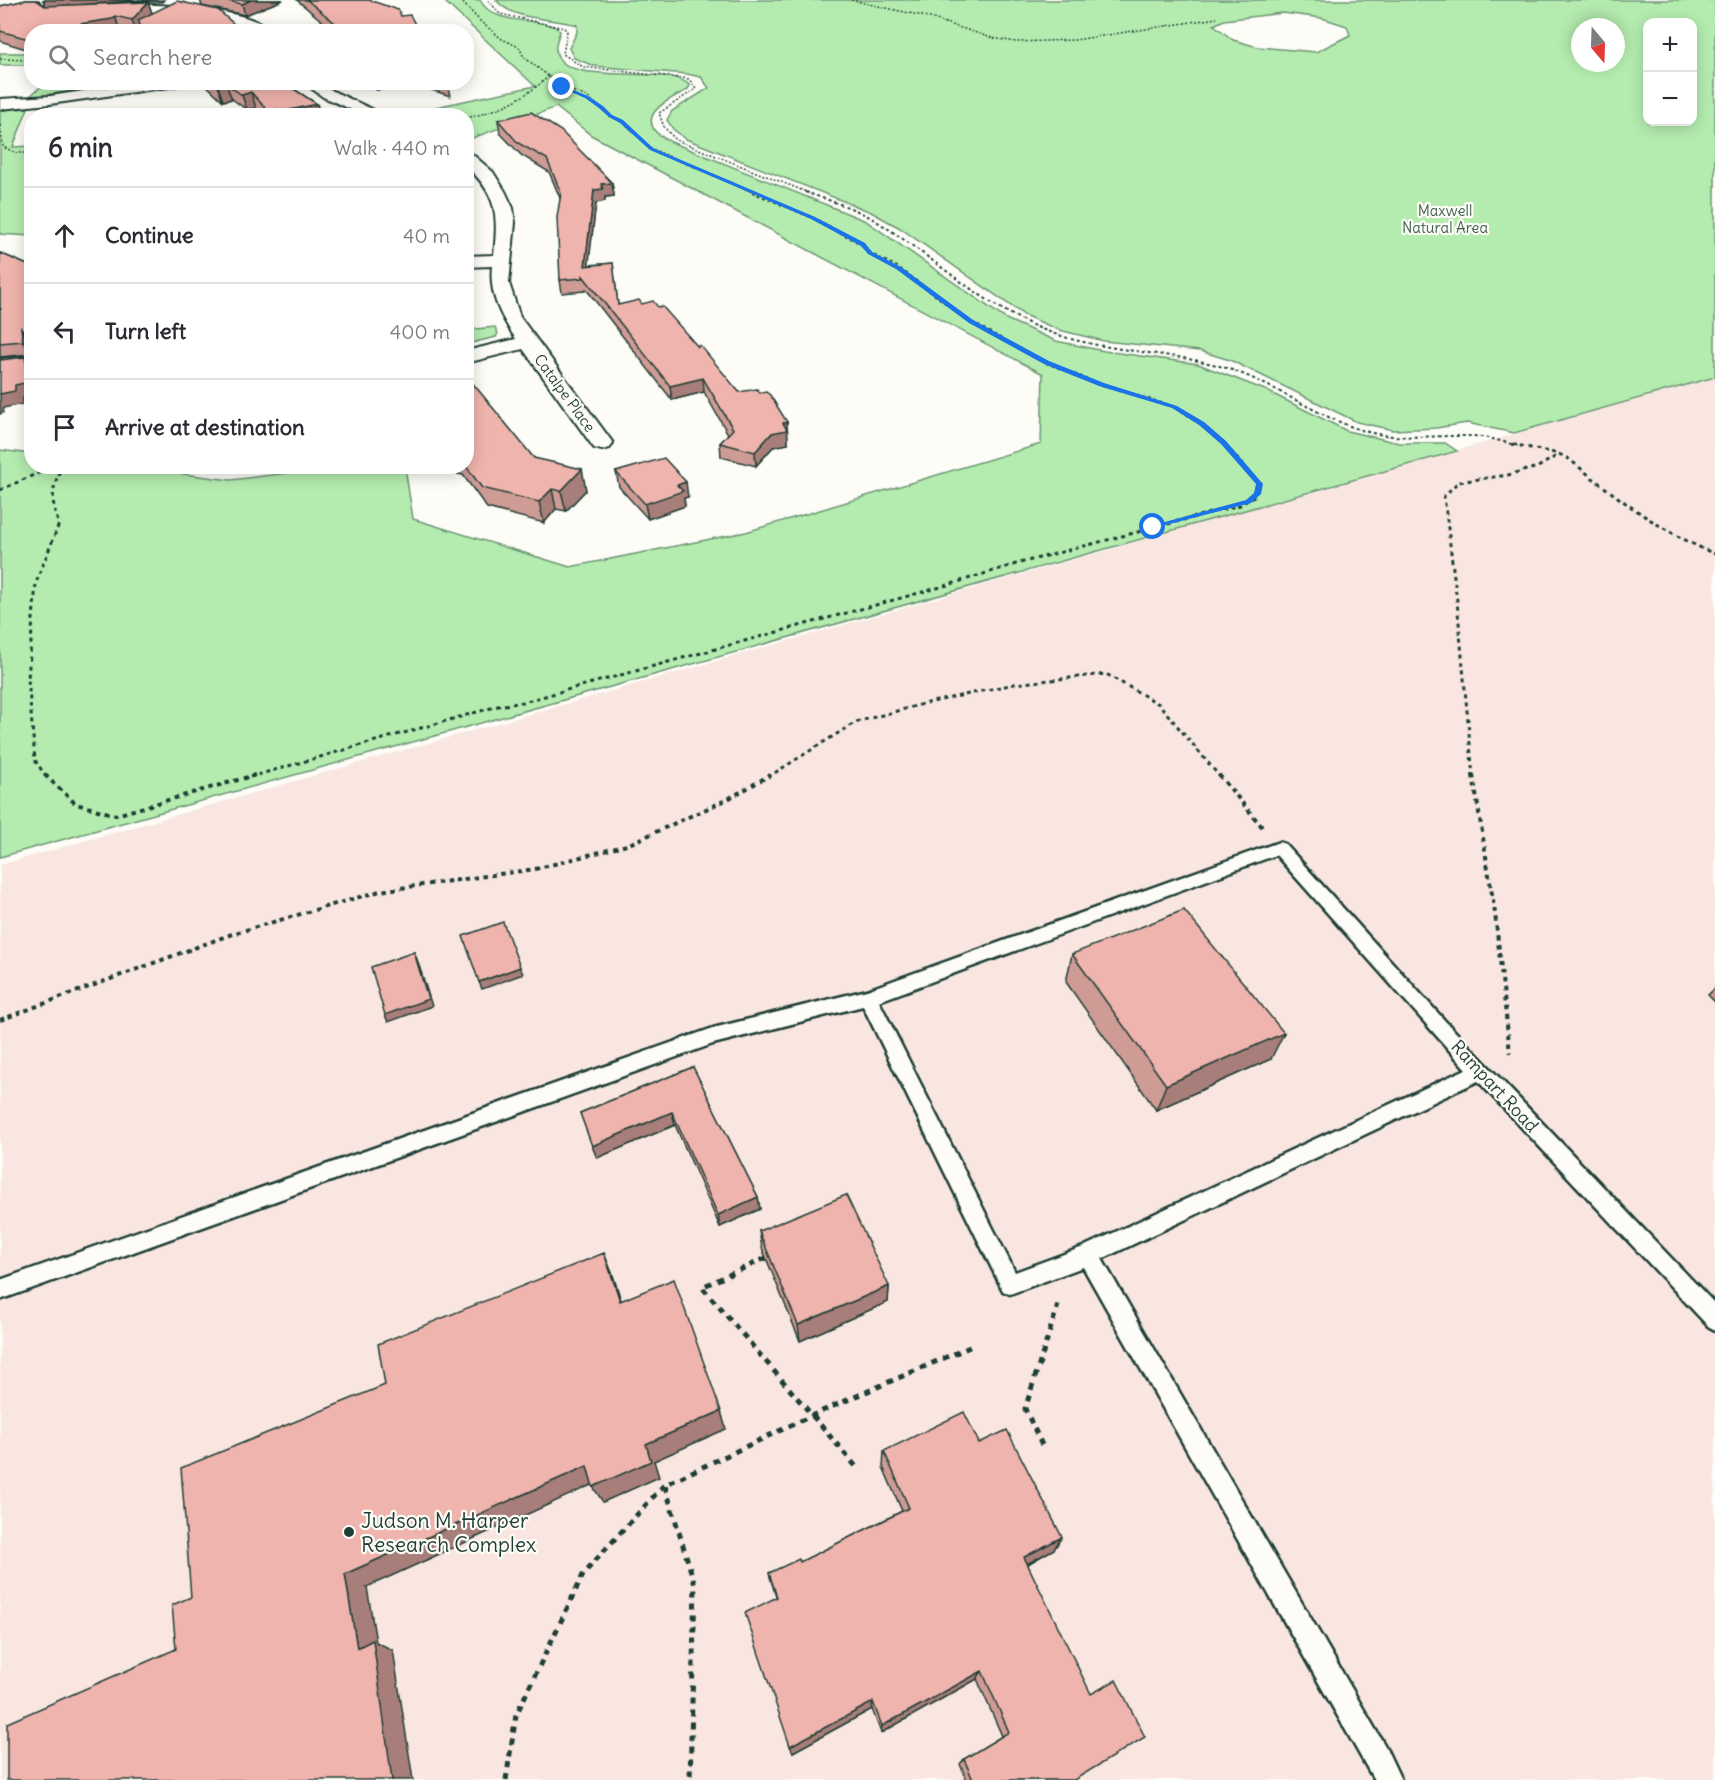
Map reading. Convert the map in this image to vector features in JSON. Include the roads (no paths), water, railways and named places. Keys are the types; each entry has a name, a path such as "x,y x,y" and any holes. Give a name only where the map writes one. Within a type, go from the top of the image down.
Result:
{"street":[{"path":"95,9 143,8 188,11 247,24"},
{"path":"0,104 50,100 120,90"},
{"path":"322,90 361,108"},
{"name":"Catalpe Place","path":"474,164 487,176 504,208 506,223 500,283 502,297 510,317 602,443"},
{"path":"474,262 502,260"},
{"path":"474,355 528,342"},
{"path":"0,364 24,362"}],"lane":[{"name":"Rampart Road","path":"868,997 1280,848 1343,922 1480,1071 1715,1319"},
{"path":"0,1290 713,1036 868,997 1010,1284 1088,1255 1480,1071"},
{"path":"1088,1255 1388,1780"}],"place":[{"name":"Judson M. Harper Research Complex","path":"349,1532"}],"park label":[{"name":"Maxwell Natural Area","path":"1445,218"}]}
